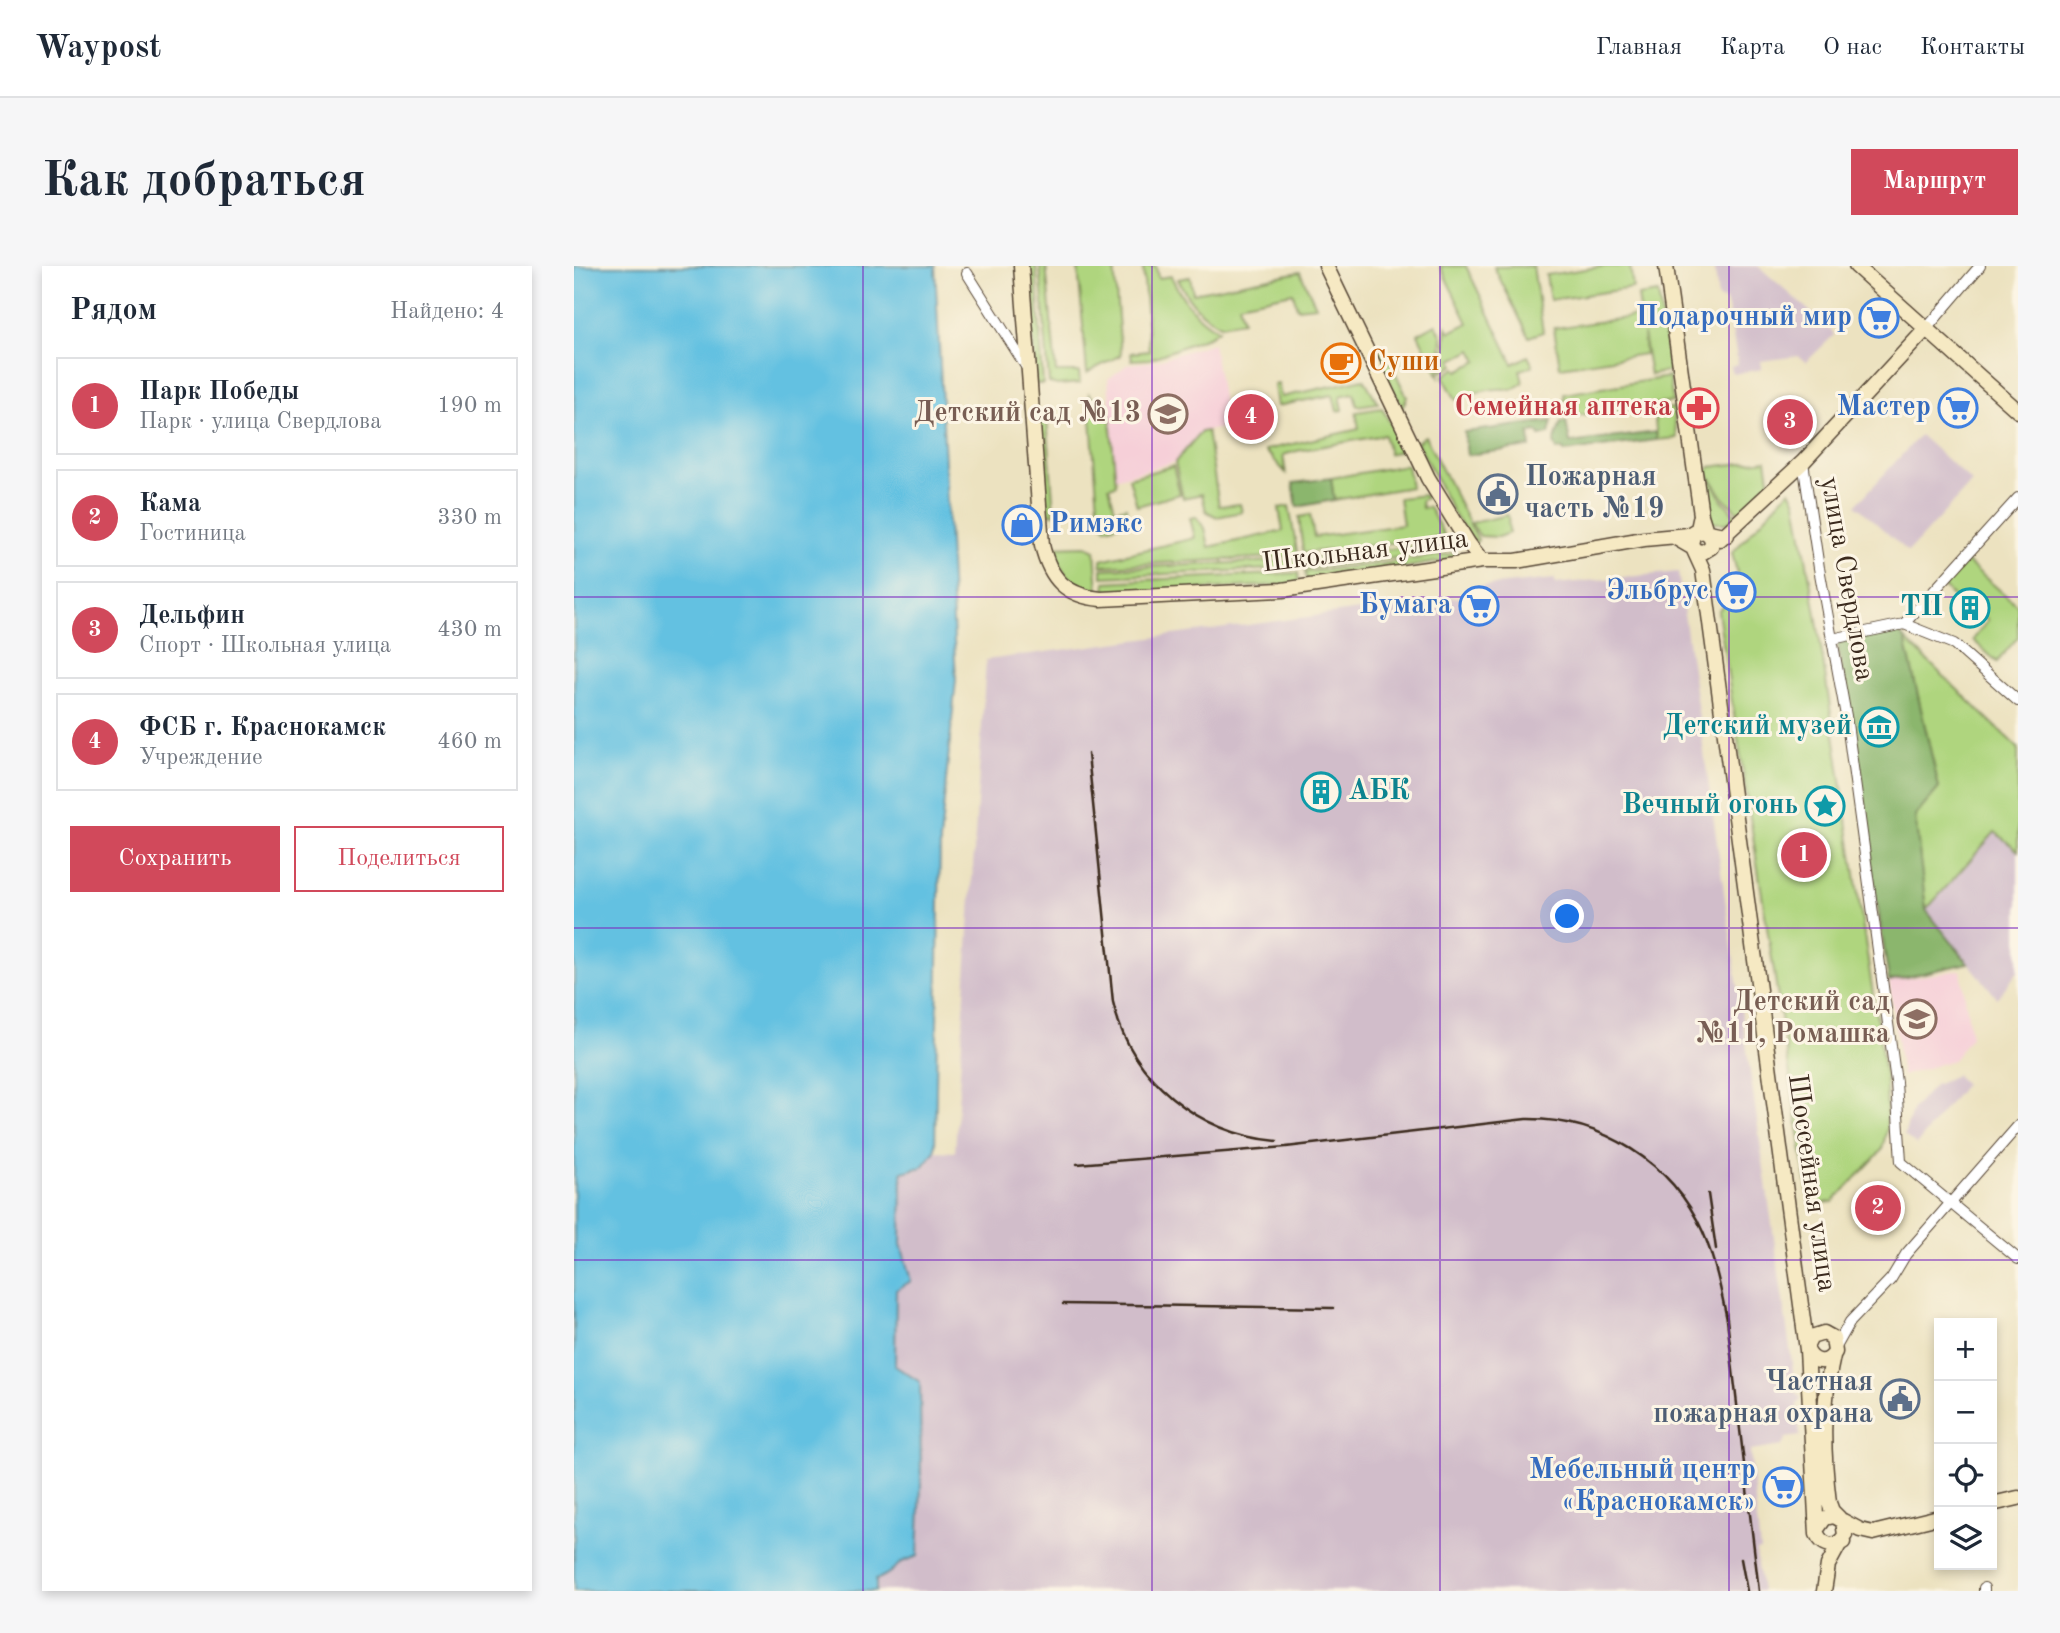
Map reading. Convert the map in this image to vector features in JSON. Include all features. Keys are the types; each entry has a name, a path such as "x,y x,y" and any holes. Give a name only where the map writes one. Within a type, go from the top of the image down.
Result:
{"main road":[{"path":"1021,266 1029,371"},
{"path":"1326,266 1428,478 1482,561"},
{"path":"1666,266 1701,514 1701,532"},
{"path":"1856,266 2018,411"},
{"path":"1674,537 1703,552 1727,535 1803,462 1927,328"},
{"name":"Школьная улица","path":"1029,371 1042,545 1046,563 1064,587 1081,597 1101,599 1282,590 1482,561 1516,561 1701,532"},
{"path":"1701,532 1711,536 1711,547 1703,570"},
{"path":"1703,570 1691,538 1701,532 1727,535"},
{"name":"Шоссейная улица","path":"1703,570 1805,1318 1817,1531 1824,1591"},
{"path":"1805,1318 1814,1329 1833,1338 1835,1351 1826,1398 1823,1439 1829,1503 1832,1511 1841,1520 1860,1530 1873,1533"},
{"path":"1824,1333 1815,1334 1807,1348 1812,1358 1821,1362 1835,1351"},
{"path":"1997,1503 2018,1497"},
{"path":"1841,1520 1825,1518 1817,1531 1826,1544 1934,1518"},
{"path":"1839,1543 1845,1535 1841,1520"},
{"name":"Шоссейная улица","path":"1824,1591 1828,1565 1839,1543"}],"street":[{"path":"1927,328 1980,266"},
{"path":"967,273 1029,371"},
{"name":"улица Свердлова","path":"1803,462 1847,729 1896,1082 1901,1162 1952,1203"},
{"path":"1904,624 2018,498"},
{"path":"1832,639 1904,624 1954,644 2018,701"},
{"path":"1824,1333 1838,1330 1850,1322 1891,1279 1906,1254 2018,1126"},
{"path":"1952,1203 2018,1259"},
{"path":"1835,1351 1850,1322"}],"shaded area":[{"path":"1718,266 1758,266 1834,335 1806,362 1798,356 1761,361 1762,369 1733,374 1731,366 1738,364 1726,300 1718,299 1715,269"},
{"name":"Детский сад №13","path":"1213,343 1227,427 1201,432 1175,462 1115,479 1108,379 1128,364 1151,362"},
{"path":"1920,435 1972,482 1908,552 1856,505"},
{"path":"1678,572 1796,1391 1801,1399 1797,1404 1800,1436 1786,1438 1782,1446 1750,1451 1760,1550 1756,1551 1762,1591 876,1591 876,1580 909,1559 920,1382 895,1366 896,1290 911,1280 901,1244 902,1172 922,1167 935,1151 955,1152 986,660 1465,596 1465,588 1555,579 1555,584"},
{"path":"1996,831 2018,851 2018,971 1997,998 1926,910"},
{"path":"1961,970 1971,1037 1953,1060 1902,1076 1889,981"},
{"path":"1956,1075 1965,1084 1916,1145 1904,1135 1913,1109 1936,1083"}],"green space":[{"path":"1028,266 1036,266 1043,384 1036,384"},
{"path":"1040,266 1046,266 1056,372 1079,372 1080,383 1049,383"},
{"path":"1114,266 1121,355 1087,373 1078,267"},
{"path":"1143,266 1156,266 1158,278 1171,276 1190,307 1218,330 1210,336 1150,359 1132,360 1131,353 1149,351"},
{"path":"1440,266 1466,266 1513,364 1528,356 1533,366 1520,370 1523,383 1511,390 1483,391 1456,400 1443,376 1456,368 1458,371 1478,361 1472,350 1452,360 1454,365 1442,372 1447,327 1450,332 1468,323"},
{"path":"1533,266 1543,332 1529,337 1494,267"},
{"path":"1606,266 1630,266 1633,288 1550,300 1546,275"},
{"path":"1300,272 1316,306 1297,308 1293,293 1239,304 1243,321 1221,325 1195,306 1178,279 1190,277 1193,293"},
{"path":"1658,293 1670,371 1650,375 1643,334 1645,354 1560,367 1554,328 1641,316 1638,296"},
{"path":"1436,324 1442,337 1439,377 1418,334"},
{"path":"1382,345 1407,397 1402,408 1377,356"},
{"path":"1669,377 1673,402 1566,417 1564,394"},
{"path":"1364,379 1378,403 1357,406 1354,393 1340,396 1343,410 1337,411 1333,395 1277,406 1274,385 1278,384 1281,397"},
{"path":"1089,394 1110,415 1116,485 1109,487 1115,510 1126,507 1131,521 1106,528 1099,520"},
{"path":"1382,408 1403,447 1399,451 1389,454 1384,435 1297,451 1283,455 1286,473 1265,450 1359,429 1356,412"},
{"path":"1673,408 1677,438 1657,440 1654,410"},
{"path":"1047,417 1054,514 1048,513 1040,418"},
{"path":"1552,421 1549,434 1540,436 1538,432 1529,433 1530,447 1467,455 1464,432"},
{"path":"1566,421 1570,443 1656,432 1657,440 1564,452 1563,449 1557,450 1554,443 1561,422"},
{"path":"1207,431 1219,506 1240,504 1242,512 1217,517 1206,511 1202,494 1183,498 1175,462 1201,432"},
{"path":"1425,436 1478,540 1475,543 1455,516 1417,442"},
{"path":"1766,460 1771,491 1742,516 1723,497 1707,472 1710,467"},
{"path":"1407,465 1411,487 1334,500 1331,478"},
{"path":"1173,466 1180,494 1137,506 1129,478"},
{"path":"1704,469 1722,500 1738,518 1727,523 1711,523"},
{"path":"1331,478 1334,500 1297,507 1293,483"},
{"path":"1790,490 1796,502 1816,614 1886,1081 1887,1128 1882,1150 1833,1202 1810,1204 1718,611 1725,603 1744,599 1732,553"},
{"path":"1424,495 1426,498 1421,501 1422,508 1429,507 1445,537 1303,553 1299,517 1310,515 1314,537 1403,525 1399,498"},
{"path":"1289,506 1298,556 1102,566 1101,560 1195,538 1190,518 1196,517 1205,528 1209,547 1283,531 1279,508"},
{"path":"1508,515 1509,533 1498,537 1480,536 1471,523"},
{"path":"1450,542 1455,549 1304,569 1303,559"},
{"path":"1086,546 1095,550 1098,592 1074,583 1050,547"},
{"path":"1456,553 1461,558 1307,584 1305,572 1381,564"},
{"path":"1298,560 1299,568 1102,577 1102,569"},
{"path":"1966,561 2018,606 2018,637 1997,662 1973,640 1988,620 1968,601 1957,612 1954,607 1957,601 1943,586"},
{"path":"1298,573 1299,584 1106,594 1105,582 1121,581"},
{"path":"1896,629 1905,639 1939,788 1915,816 1926,910 1968,963 1889,981 1837,640"},
{"path":"1905,639 2018,748 2018,851 1995,832 1926,910 1915,816 1939,788"}],"water":[{"path":"574,266 935,266 956,680 940,841 935,1151 922,1167 902,1172 901,1244 911,1281 896,1290 895,1366 920,1382 921,1484 918,1556 902,1562 876,1580 876,1591 574,1591"}],"railway":[{"path":"1088,754 1113,1002 1122,1030 1135,1055 1152,1078 1172,1098 1221,1127 1248,1136 1277,1141"},
{"path":"1077,1164 1286,1147 1526,1119 1581,1126 1607,1136 1653,1165 1690,1207 1703,1232 1714,1264 1727,1320"},
{"path":"1708,1194 1716,1249"},
{"path":"1063,1304 1333,1308"},
{"path":"1726,1311 1759,1591"},
{"path":"1741,1559 1747,1591"}],"place":[{"name":"Подарочный мир","path":"1879,318"},
{"name":"Суши","path":"1341,363"},
{"name":"Семейная аптека","path":"1699,408"},
{"name":"Мастер","path":"1958,408"},
{"name":"Детский сад №13","path":"1168,414"},
{"name":"ФСБ г. Краснокамск","path":"1251,417"},
{"name":"Дельфин","path":"1790,422"},
{"name":"Пожарная часть №19","path":"1498,494"},
{"name":"Римэкс","path":"1022,525"},
{"name":"Эльбрус","path":"1736,592"},
{"name":"Бумага","path":"1479,606"},
{"name":"ТП","path":"1970,608"},
{"name":"Детский музей","path":"1879,727"},
{"name":"АБК","path":"1321,792"},
{"name":"Вечный огонь","path":"1825,806"},
{"name":"Парк Победы","path":"1804,855"},
{"name":"Детский сад №11, Ромашка","path":"1917,1019"},
{"name":"Кама","path":"1878,1208"},
{"name":"Частная пожарная охрана","path":"1900,1399"},
{"name":"Мебельный центр «Краснокамск»","path":"1783,1487"}]}
